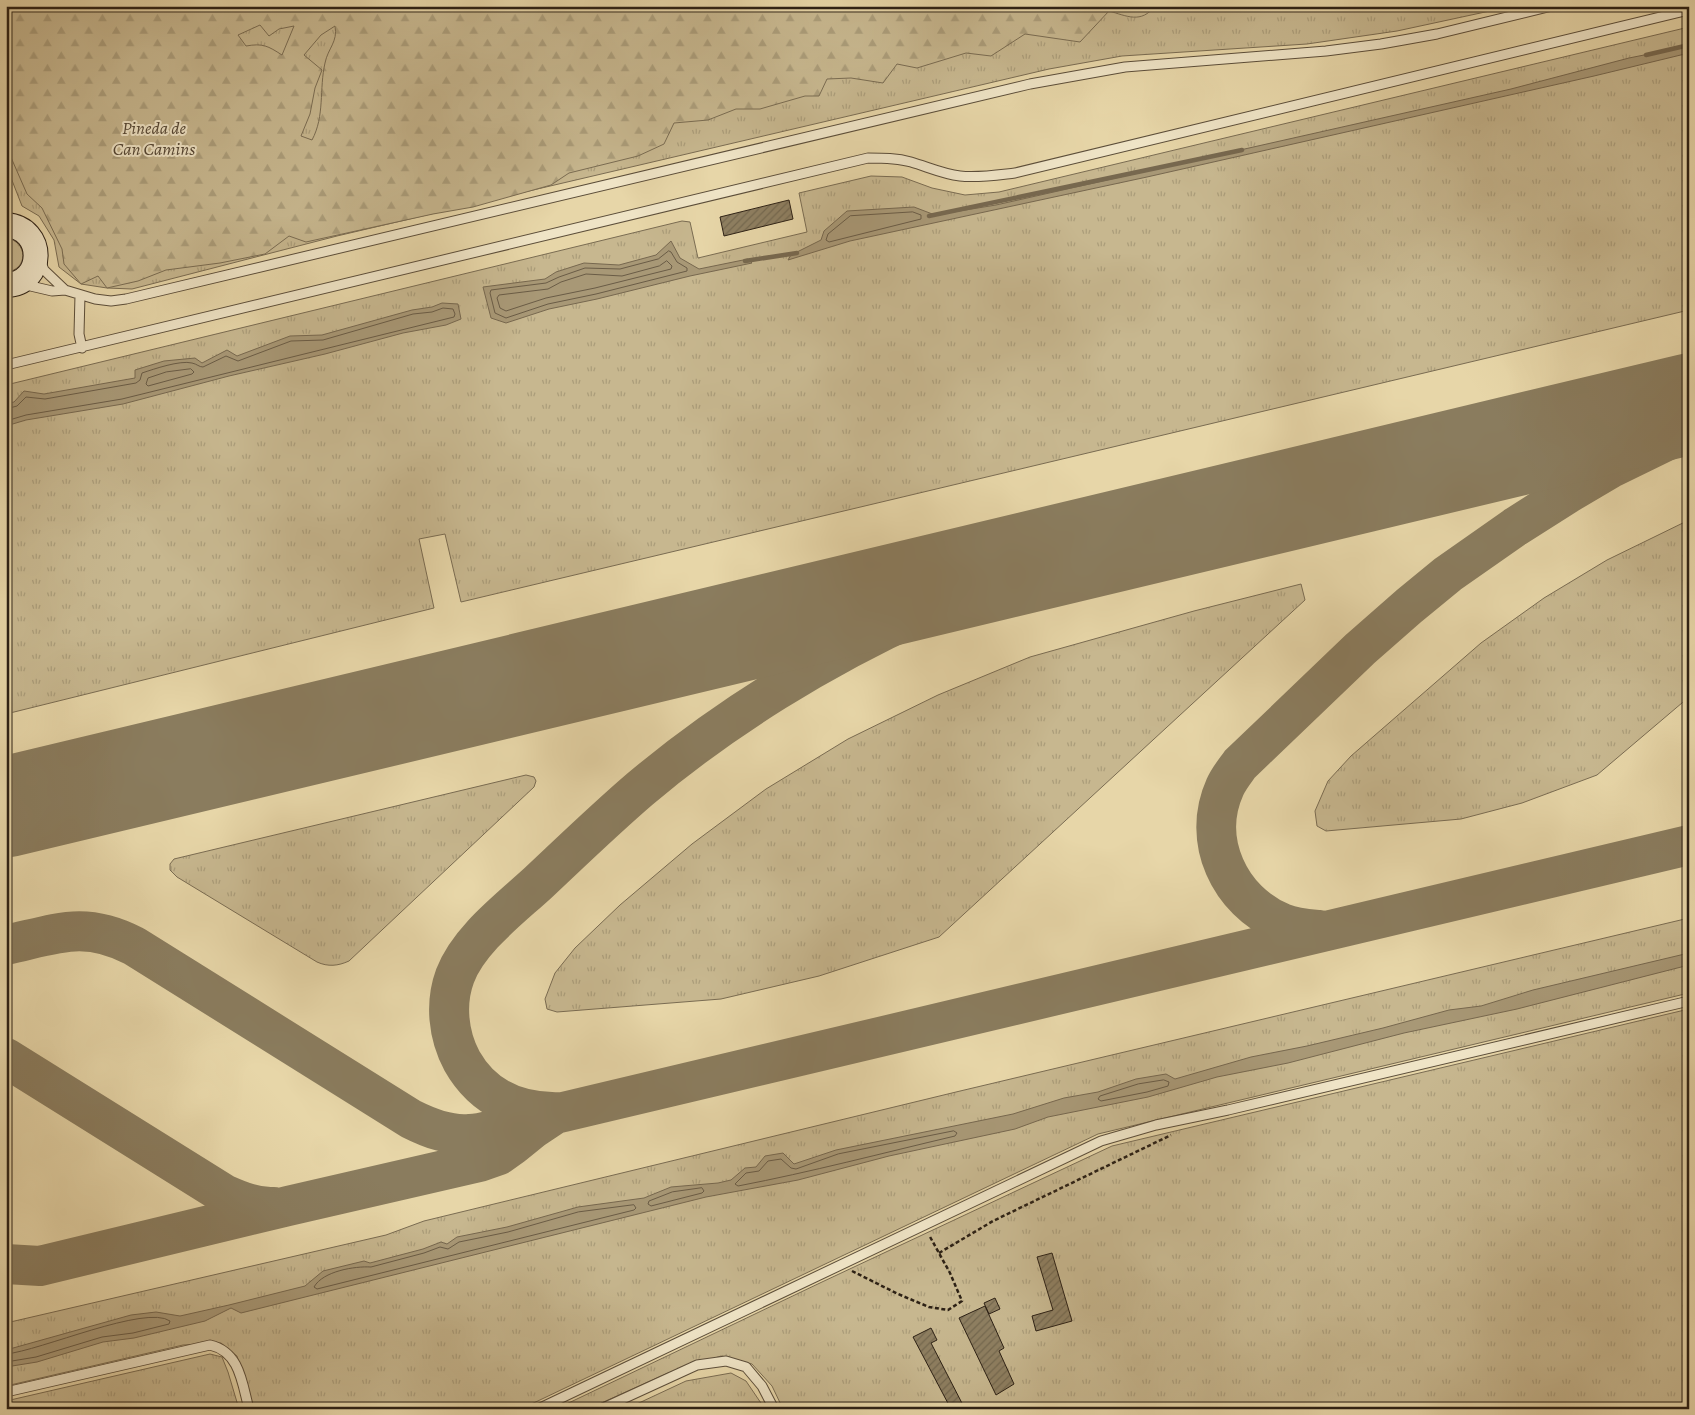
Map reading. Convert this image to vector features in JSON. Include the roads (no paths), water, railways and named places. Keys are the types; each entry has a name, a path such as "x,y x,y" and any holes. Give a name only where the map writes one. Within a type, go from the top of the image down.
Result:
{"street":[{"path":"10,222 26,233 33,242 36,253 33,270 25,278 11,284"}],"lane":[{"path":"11,284 65,290 111,301 126,299 1030,84 1125,67 1326,51 1381,44 1437,34 1552,6"},
{"path":"6,366 868,158 890,158 960,176 983,177 1015,173 1689,10"},
{"path":"36,253 44,270 65,290"},
{"path":"80,295 79,334 82,348"},
{"path":"538,1409 1101,1141 1156,1125 1228,1110 1689,1001"},
{"path":"6,1392 210,1345 220,1347 229,1354 238,1368 249,1409"},
{"path":"600,1409 697,1365 726,1361 746,1367 762,1386 774,1409"}],"water":[{"path":"1689,46 1689,53 1594,76 1147,177 850,241 788,260 791,255 821,240 824,231 847,211 914,207 935,215 996,205 1511,89 1629,58"},
{"path":"671,241 680,258 699,269 748,259 752,263 549,309 506,323 491,318 483,287 545,279 556,272 584,263 619,265 656,255"},
{"path":"442,303 458,304 461,319 446,325 403,333 123,404 26,420 6,426 6,404 14,402 24,391 44,394 135,378 135,370 164,361 195,358 202,363 227,350 237,356 290,336 322,335"},
{"path":"1689,953 1689,965 1517,1009 1404,1033 1288,1063 1217,1077 1148,1097 1048,1117 1015,1129 889,1156 798,1180 706,1197 241,1313 231,1308 205,1321 134,1338 103,1342 37,1362 6,1367 6,1350 131,1315 156,1312 180,1316 229,1305 305,1286 323,1271 364,1261 370,1263 423,1249 441,1242 447,1244 457,1237 507,1227 578,1207 644,1198 671,1187 731,1180 745,1168 756,1167 765,1156 783,1153 794,1164 836,1150 1013,1114 1064,1098 1098,1092 1136,1079 1166,1074 1175,1079 1251,1057 1383,1028 1449,1010 1481,1006 1533,990"}],"waterway":[{"path":"1646,55 1689,45"},
{"path":"929,216 1242,150"},
{"path":"745,261 797,253"}],"park label":[{"name":"Pineda de Can Camins","path":"154,138"}]}
